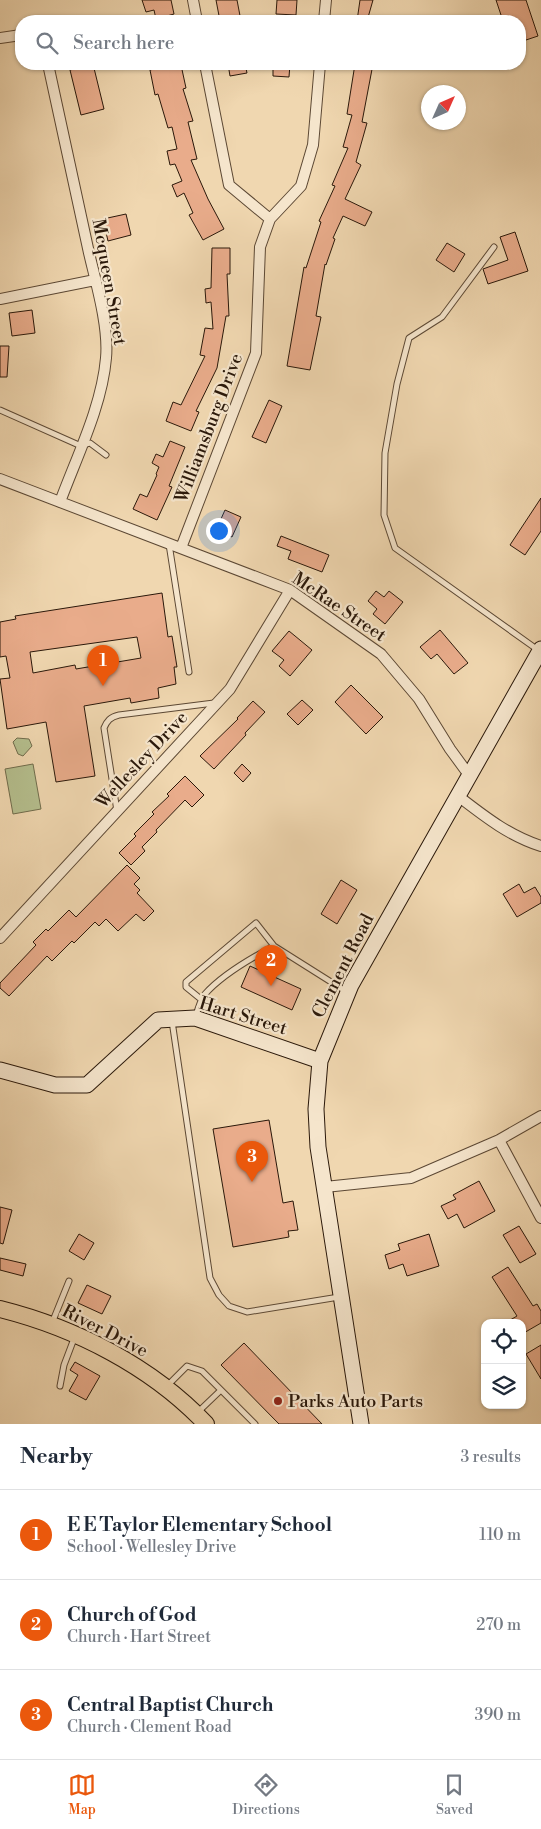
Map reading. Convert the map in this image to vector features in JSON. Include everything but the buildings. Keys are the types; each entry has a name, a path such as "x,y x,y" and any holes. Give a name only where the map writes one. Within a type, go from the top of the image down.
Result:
{"main road":[{"name":"River Drive","path":"0,1309 24,1315 51,1326 131,1363 165,1388 201,1419"}],"street":[{"path":"193,0 196,15"},
{"path":"325,15 326,0"},
{"path":"0,38 15,36"},
{"name":"Mcqueen Street","path":"49,70 105,330 106,356 104,378 97,403 60,502"},
{"path":"206,70 229,185 270,219"},
{"name":"Williamsburg Drive","path":"181,548 256,354 260,247 270,219 301,186 313,145 319,70"},
{"path":"0,299 95,280"},
{"name":"McRae Street","path":"0,479 290,590 381,654 419,700 469,775"},
{"name":"Wellesley Drive","path":"0,938 230,689 290,590"},
{"name":"Clement Road","path":"361,1424 318,1146 316,1109 320,1061 347,992 540,650"},
{"path":"458,796 493,823 523,840 541,846"},
{"name":"Hart Street","path":"0,1070 55,1085 87,1085 158,1020 195,1018 320,1061"},
{"path":"325,1187 411,1178 499,1140 541,1116"},
{"path":"499,1140 541,1218"}],"lane":[{"path":"494,247 442,317 409,338 397,384 386,453 384,515 395,548 540,650"},
{"path":"0,410 81,446 90,443 106,455"},
{"path":"169,544 189,672"},
{"path":"117,811 104,728 107,722 112,717 119,715 217,703"},
{"path":"202,1000 186,987 186,982 256,923 274,946 347,992"},
{"path":"195,1018 206,994 234,971 274,946"},
{"path":"172,1020 210,1278 219,1295 228,1306 247,1312 342,1297"},
{"path":"51,1326 69,1281"},
{"path":"60,1386 64,1365 75,1336"},
{"path":"165,1388 187,1366 202,1371 255,1424"},
{"path":"201,1419 221,1390"}],"green space":[{"path":"17,738 29,739 32,746 23,756 18,754 13,742"},
{"path":"33,764 41,809 13,814 5,769"}],"place":[{"name":"E E Taylor Elementary School","path":"103,686"},
{"name":"Church of God","path":"271,986"},
{"name":"Central Baptist Church","path":"252,1182"},
{"name":"Parks Auto Parts","path":"278,1401"}]}
